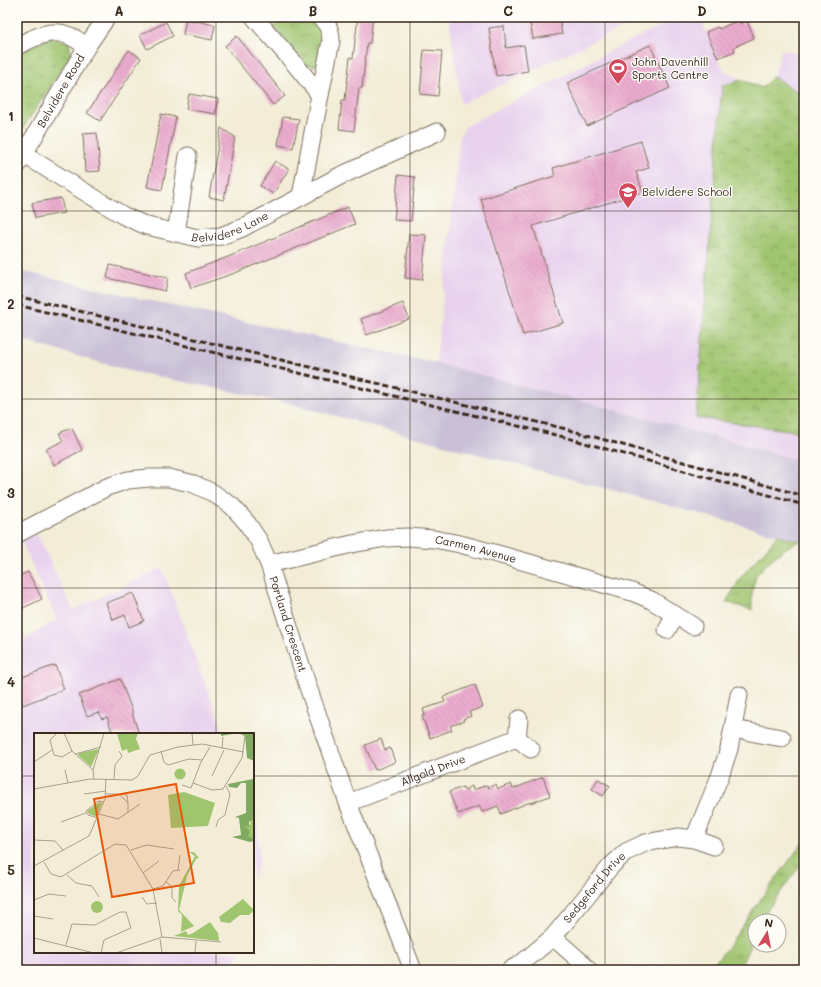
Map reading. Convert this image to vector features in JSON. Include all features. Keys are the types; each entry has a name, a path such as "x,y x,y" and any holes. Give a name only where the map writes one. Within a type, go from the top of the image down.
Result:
{"street":[{"name":"Belvidere Road","path":"20,160 106,17"},
{"path":"254,17 320,95"},
{"path":"302,196 331,41 331,33 325,21 320,17"},
{"path":"17,46 46,34 59,33 88,46"},
{"name":"Belvidere Lane","path":"20,160 124,216 146,226 198,238 221,236 242,228 346,173 437,132"},
{"path":"176,233 188,156"},
{"name":"Portland Crescent","path":"17,534 114,485 128,480 148,478 169,478 194,484 213,493 232,506 247,522 259,541 269,564 308,687 348,803 413,970"},
{"name":"Carmen Avenue","path":"269,564 352,544 386,538 408,537 434,539 501,555 626,591 651,600 693,626"},
{"path":"667,630 675,615"},
{"path":"694,839 720,776 729,749 740,695"},
{"path":"519,720 517,738 531,749"},
{"path":"734,729 782,738"},
{"name":"Allgold Drive","path":"348,803 517,738"},
{"name":"Sedgeford Drive","path":"510,970 522,963 553,937 611,866 626,852 645,843 678,837 694,839 714,846"},
{"path":"553,937 588,970"}],"shaded area":[{"path":"449,17 645,17 461,104"},
{"name":"Belvidere School","path":"683,17 700,17 723,70 762,88 773,77 782,49 804,55 804,462 670,424 436,363 460,135 466,126 651,30"},
{"path":"17,270 182,308 436,363 670,424 804,462 804,542 288,403 130,371 17,339"},
{"path":"37,534 73,610 162,568 224,733 34,733 34,953 239,953 234,970 17,970 17,644 57,620 21,541"},
{"path":"254,816 258,827 259,861 254,878"}],"green space":[{"path":"277,21 310,22 318,26 323,34 319,61 315,66 305,65 274,28"},
{"path":"51,38 69,42 71,54 17,138 17,53"},
{"path":"773,77 804,96 804,432 696,418 722,85 743,80 762,88"},
{"path":"778,535 800,541 786,548 773,558 756,575 752,592 752,610 726,602 741,577"},
{"path":"804,841 804,860 766,913 751,913"},
{"path":"747,919 747,952 739,970 708,970 728,947"}],"building":[{"path":"358,17 373,17 370,43 367,43 362,88 359,88 354,131 339,129 342,100 345,100 350,57 353,58"},
{"path":"529,17 559,17 562,34 533,39"},
{"path":"186,19 215,25 212,40 183,34"},
{"path":"739,20 741,24 747,21 754,38 734,47 735,51 718,58 706,32 718,27 719,29"},
{"path":"166,22 173,36 147,49 140,35"},
{"path":"504,26 506,48 524,45 528,71 496,76 489,28"},
{"path":"237,36 285,96 273,105 225,46"},
{"name":"John Davenhill Sports Centre","path":"650,45 670,88 587,126 567,83"},
{"path":"129,50 141,58 100,121 87,113"},
{"path":"424,50 442,51 438,96 420,94"},
{"path":"189,94 218,99 215,114 186,109"},
{"path":"161,114 176,117 162,190 147,187"},
{"path":"283,117 299,119 293,148 278,145"},
{"path":"221,128 235,137 224,200 209,197"},
{"path":"97,133 100,171 85,172 83,134"},
{"path":"641,141 649,168 636,172 643,192 533,226 563,323 523,335 481,199 555,176 553,168"},
{"path":"275,161 289,169 273,194 260,186"},
{"path":"398,175 415,177 411,221 394,220"},
{"path":"61,198 64,213 35,218 32,203"},
{"path":"348,207 355,224 235,273 191,288 186,273"},
{"path":"409,234 426,235 422,280 405,278"},
{"path":"110,265 168,278 165,291 107,278"},
{"path":"403,303 409,319 367,335 361,319"},
{"path":"72,428 82,450 54,465 46,449 63,441 59,433"},
{"path":"28,572 42,599 17,611 17,577"},
{"path":"133,593 144,621 129,627 125,615 113,620 106,603"},
{"path":"55,665 64,689 23,705 17,690 17,679"},
{"path":"120,679 139,733 113,733 107,717 102,719 99,712 87,716 79,695"},
{"path":"475,685 483,707 469,712 471,716 463,719 464,721 450,726 452,730 430,738 422,716 425,715 423,709 445,702 443,697"},
{"path":"381,739 385,750 390,748 395,762 375,770 365,745"},
{"path":"543,777 550,796 531,803 530,802 501,814 498,806 482,812 479,806 458,814 449,792 463,787 464,790 472,786 473,790 487,785 488,788 496,784 498,789 511,784 513,789"},
{"path":"598,779 610,786 603,796 592,789"}],"railway":[{"path":"17,296 566,429 804,496"},
{"path":"17,305 564,437 804,505"}],"place":[{"name":"John Davenhill Sports Centre","path":"618,85"},
{"name":"Belvidere School","path":"628,209"}]}
